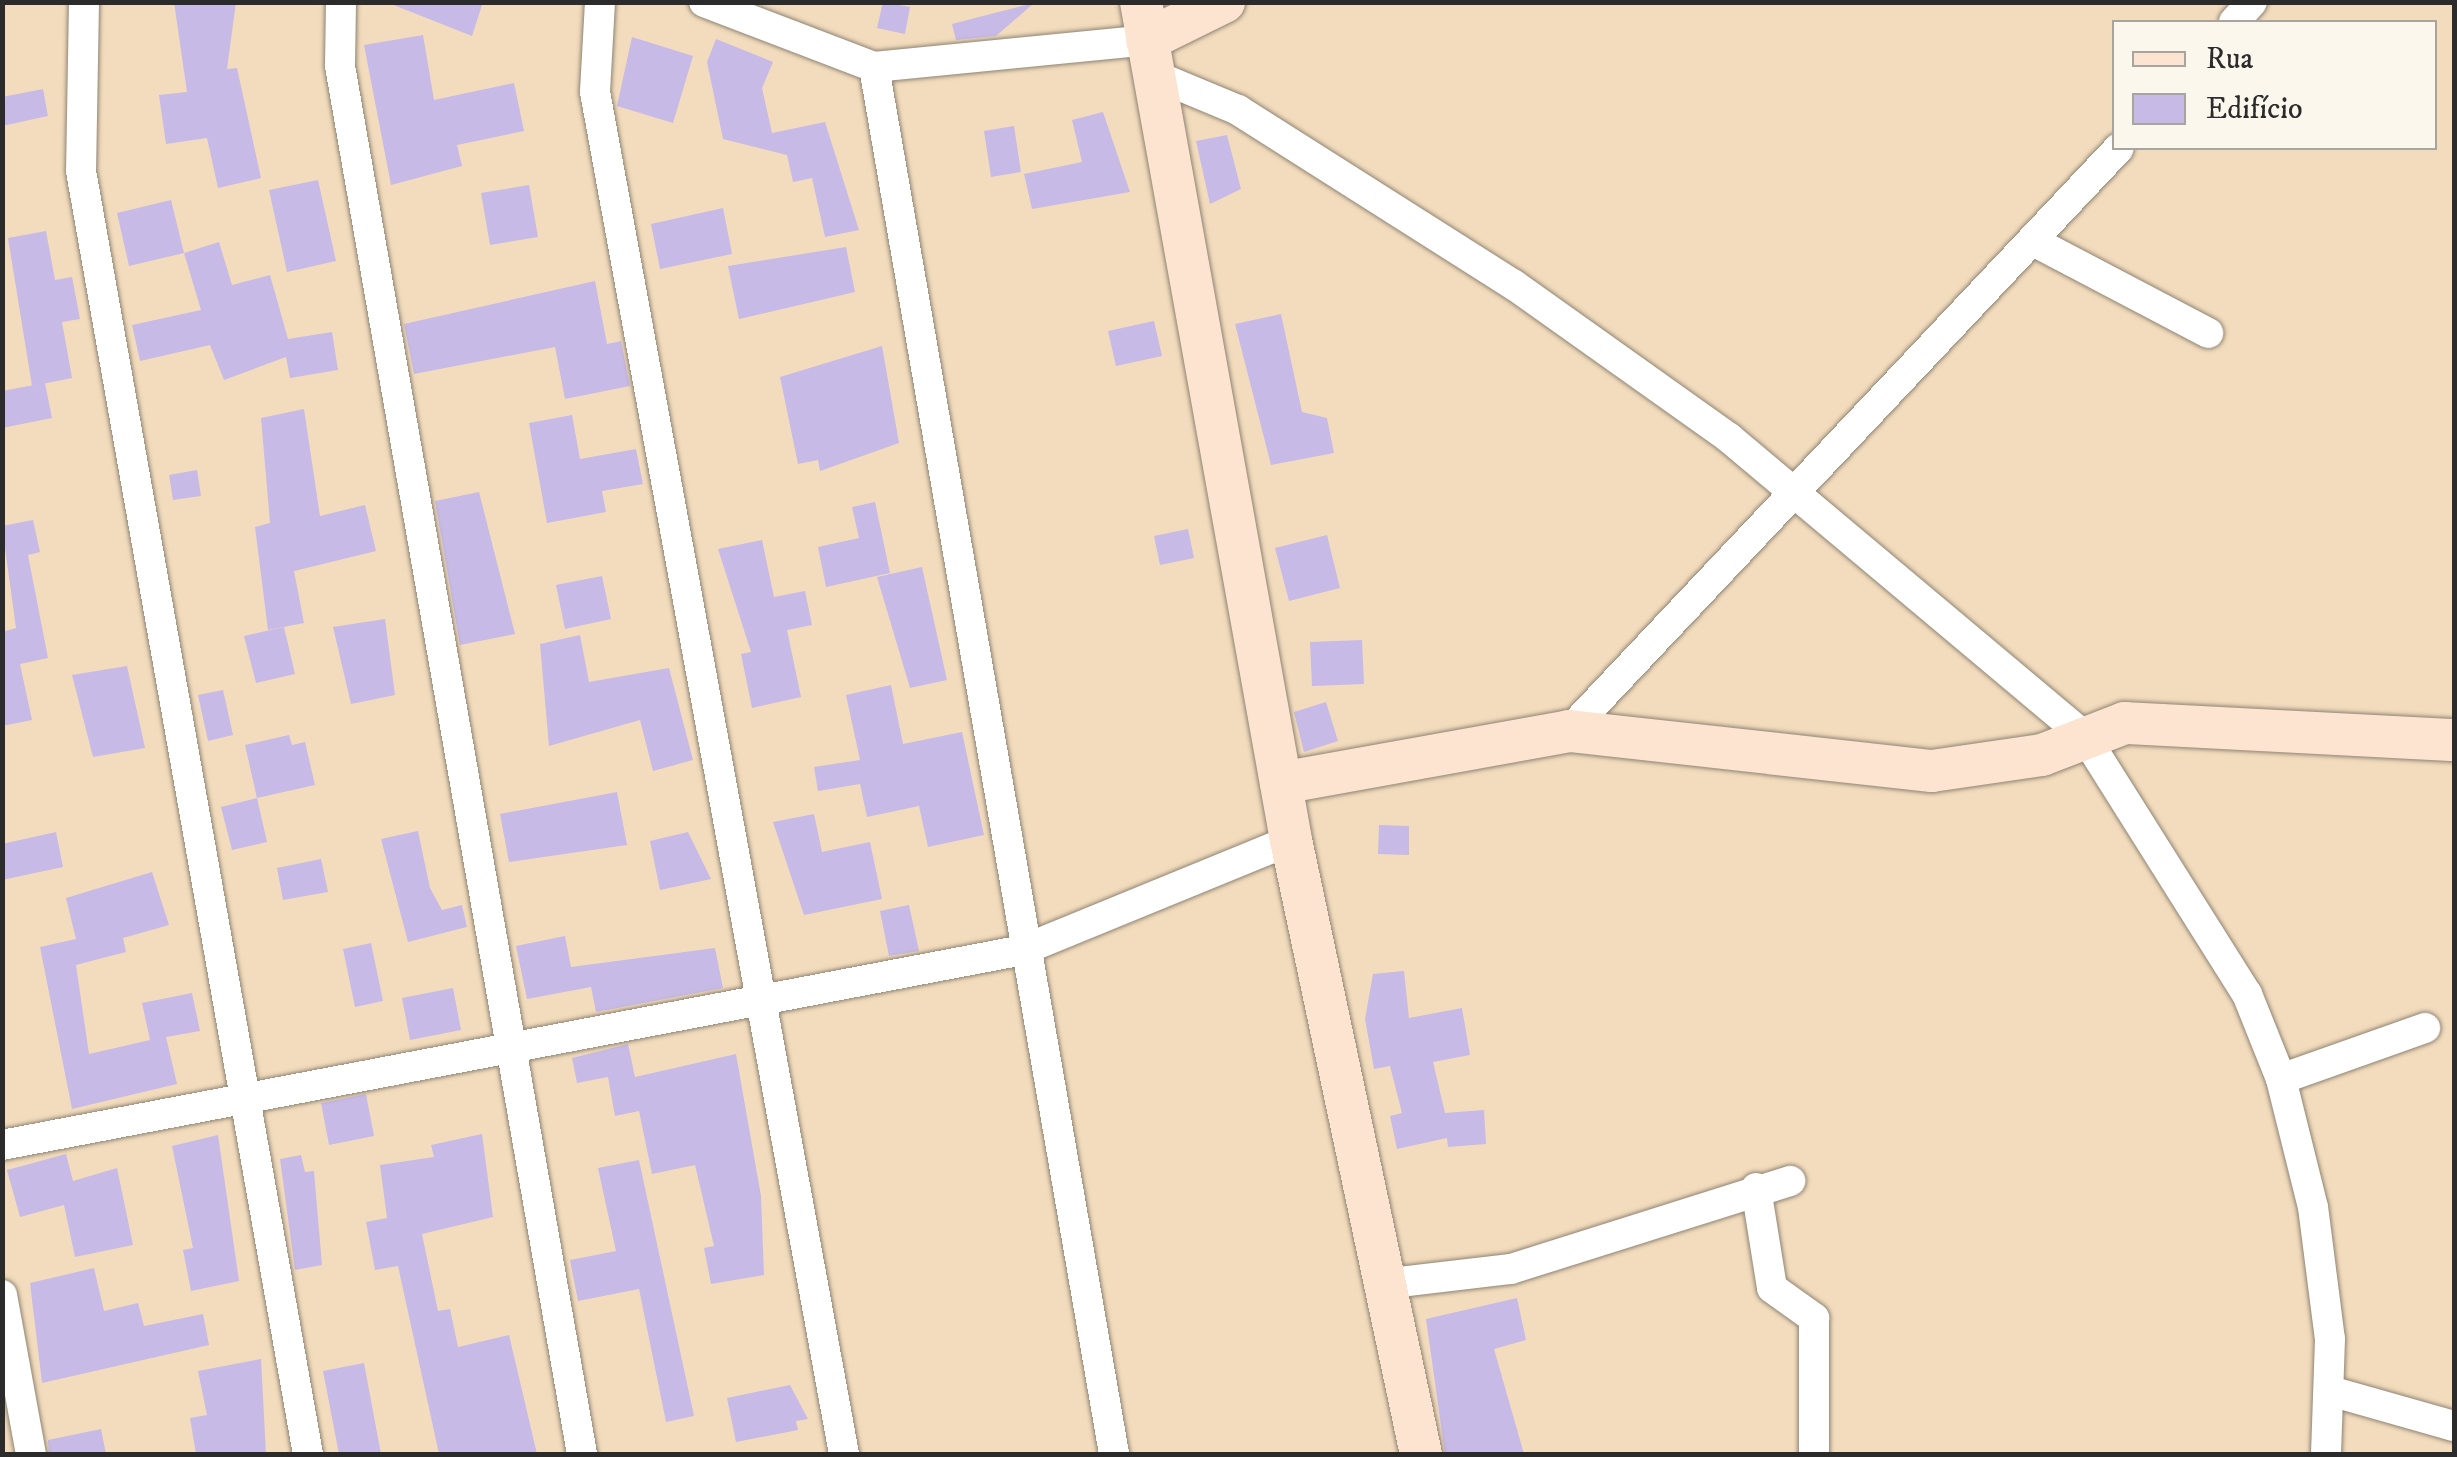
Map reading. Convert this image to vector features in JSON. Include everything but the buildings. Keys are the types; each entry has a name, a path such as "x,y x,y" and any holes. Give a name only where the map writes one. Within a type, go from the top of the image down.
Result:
{"street":[{"path":"84,2 82,171 308,1454"},
{"path":"341,2 340,66 508,1056 582,1454"},
{"path":"600,2 594,92 765,1006 844,1454"},
{"path":"704,2 874,68 1147,39 1224,2"},
{"path":"1147,39 1238,110 1514,285 1729,438 1790,495 2085,737 2247,994 2280,1079 2313,1206 2330,1391 2326,1454"},
{"path":"1147,39 1291,840 1391,1283 1421,1454"},
{"path":"874,68 1114,1454"},
{"path":"1569,732 2116,150"},
{"path":"2032,241 2208,333"},
{"path":"1281,783 1569,732 1932,771 1990,768 2124,723 2454,740"},
{"path":"2,1145 508,1056 1024,950 1291,840"},
{"path":"2280,1079 2425,1028"},
{"path":"1391,1283 1511,1269 1756,1188 1790,1181"},
{"path":"1756,1188 1772,1288 1814,1318 1814,1454"},
{"path":"2,1295 8,1362 31,1454"},
{"path":"2330,1391 2454,1426"}]}
